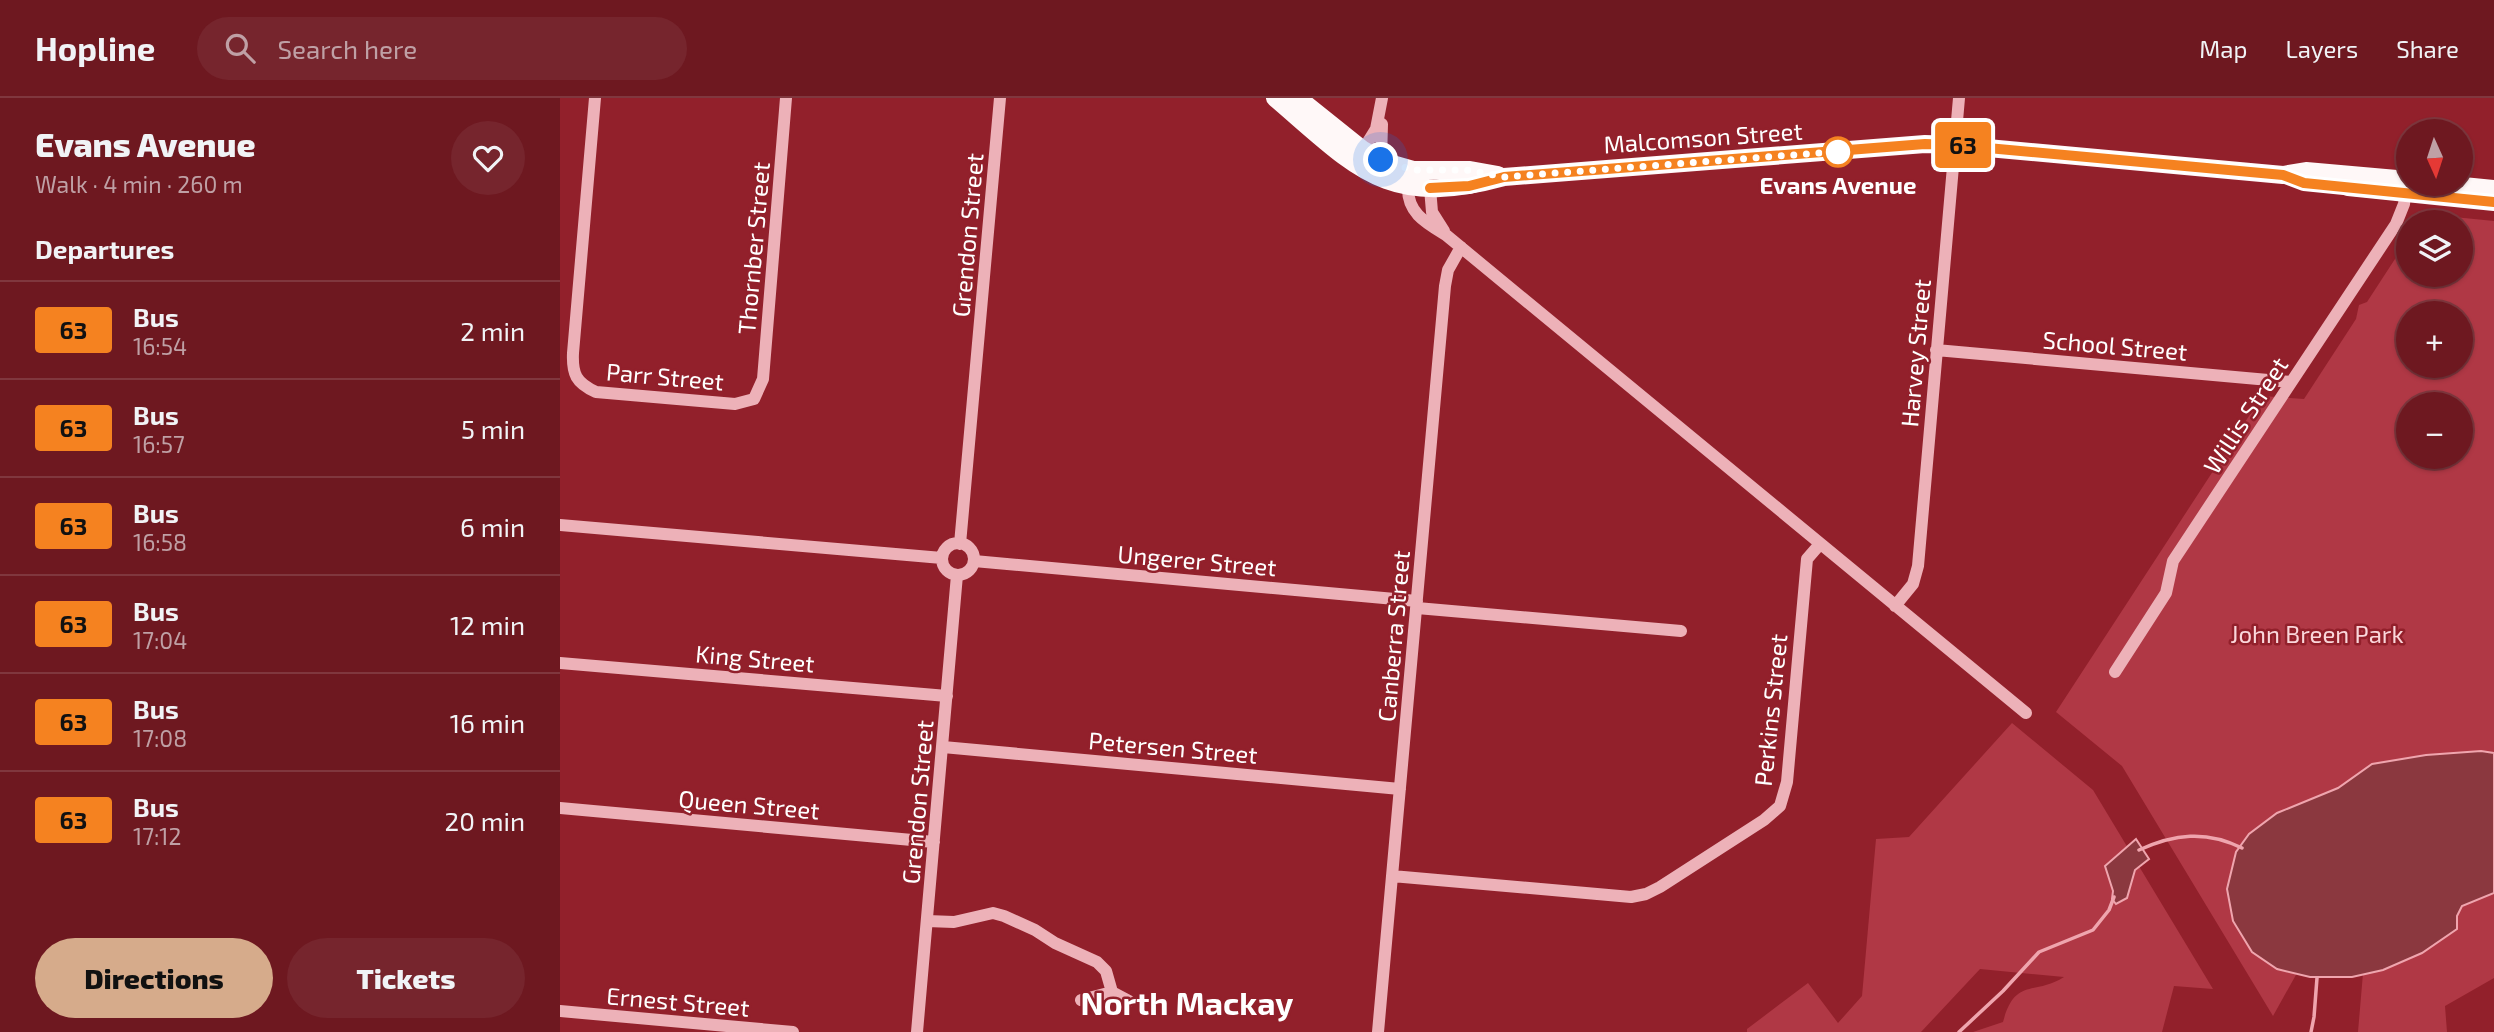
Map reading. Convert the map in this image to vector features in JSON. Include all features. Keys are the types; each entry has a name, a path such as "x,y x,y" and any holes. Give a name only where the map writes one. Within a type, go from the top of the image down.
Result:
{"main road":[{"path":"1275,98 1345,158 1383,167 1422,182"},
{"path":"1298,98 1383,167 1422,182"},
{"name":"Malcomson Street","path":"1422,182 1469,186 1504,177 1925,144 2283,175 2304,183 2396,184"},
{"path":"2473,187 2494,189"},
{"name":"Malcomson Street","path":"2465,196 2494,202"}],"street":[{"name":"Parr Street","path":"595,98 573,353 572,368 576,380 596,392 735,404 754,400"},
{"name":"Thornber Street","path":"754,400 763,379 786,98"},
{"name":"Grendon Street","path":"960,544 1000,98"},
{"name":"Harvey Street","path":"1895,606 1913,584 1918,566 1959,98"},
{"path":"1381,104 1383,167"},
{"path":"1363,150 1375,131 1381,104"},
{"path":"1422,182 1432,212 1447,234 1461,247 2026,713"},
{"path":"1422,182 1408,198 1412,209 1427,223 1447,234"},
{"name":"Willis Street","path":"2115,672 2166,593 2171,566 2396,224 2405,196"},
{"name":"Canberra Street","path":"1378,1032 1446,280 1448,270 1461,247"},
{"name":"School Street","path":"1936,350 2291,383"},
{"path":"560,525 942,558"},
{"path":"960,544 969,548 974,561 970,570 957,575 948,571 942,558 946,548 960,544"},
{"name":"Perkins Street","path":"1392,876 1631,897 1660,887 1764,820 1780,806 1787,782 1807,559 1820,544"},
{"name":"Ungerer Street","path":"974,561 1681,631"},
{"name":"Grendon Street","path":"917,1032 957,575"},
{"name":"King Street","path":"560,663 947,696"},
{"name":"Petersen Street","path":"943,747 1401,789"},
{"name":"Queen Street","path":"560,808 934,842"},
{"path":"927,921 954,922 993,913 1004,916 1097,962 1106,971 1112,992"},
{"path":"1081,1000 1112,992 1129,1001"},
{"name":"Ernest Street","path":"560,1011 793,1032"}],"green space":[{"name":"John Breen Park","path":"2473,219 2494,221 2494,978 2445,1006 2447,1032 2358,1032 2375,833 2273,1016 2122,766 2056,712 2262,396 2304,399 2356,319 2359,305 2367,302 2396,257 2396,287 2473,287"},
{"path":"2012,723 2093,790 2213,989 2174,986 2162,1032 1973,1032 2003,1022 2013,999 2020,993 2064,977 1980,969 1921,1032 1747,1032 1747,1029 1808,983 1838,1023 1862,996 1876,839 1909,837"}],"shaded area":[{"path":"2481,751 2494,753 2494,893 2462,906 2457,916 2457,929 2422,953 2383,970 2352,977 2310,977 2277,969 2252,952 2233,921 2227,889 2236,852 2249,834 2277,813 2338,788 2372,764 2426,755"},
{"path":"2136,839 2149,859 2135,870 2127,898 2116,904 2112,899 2113,891 2105,866"}],"waterway":[{"path":"2139,850 2165,840 2190,836 2216,838 2242,848"},
{"path":"1959,1032 2003,991 2039,952 2093,930 2109,910 2114,897"},
{"path":"2311,1032 2317,978"}],"bus line":[{"name":"63","path":"1430,188 1469,186 1504,177 1925,144 2283,175 2304,183 2494,202"}],"place":[{"name":"Evans Avenue","path":"1838,152"}],"district":[{"name":"North Mackay","path":"1187,1002"}],"route":[{"path":"1381,160 1413,170 1467,170 1504,177 1845,151 1838,152"}]}
